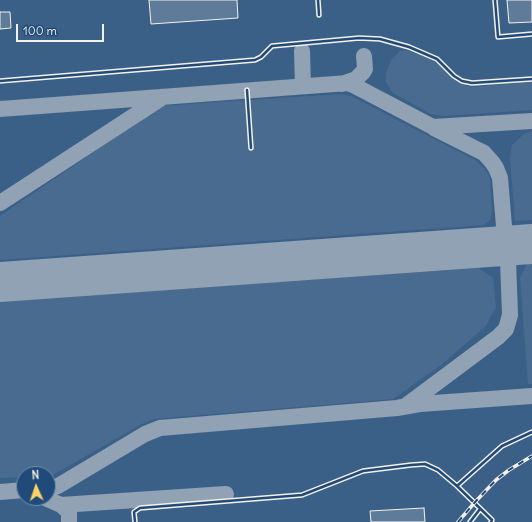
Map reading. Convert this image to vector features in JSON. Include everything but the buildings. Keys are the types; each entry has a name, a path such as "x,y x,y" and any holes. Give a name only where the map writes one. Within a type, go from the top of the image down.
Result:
{"lane":[{"path":"318,0 319,15"},
{"path":"495,0 498,37 532,34"},
{"path":"0,81 255,60 261,57 272,46 359,38 380,39 409,47 437,58 454,76 462,81 472,83 532,79"},
{"path":"247,90 251,148"},
{"path":"457,486 502,446 532,432"},
{"path":"135,522 134,512 140,508 302,495 363,471 411,464 426,464 438,470 492,520 491,522"},
{"path":"470,522 480,509"}],"shaded area":[{"path":"0,0 532,0 532,522 0,522"},
{"path":"411,50 432,60 464,85 471,87 532,82 532,110 443,116 431,114 393,93 386,82 386,73 391,60 400,51"},
{"path":"340,94 351,96 475,160 485,169 490,179 492,211 490,220 484,225 0,260 0,216 161,106"},
{"path":"532,131 532,220 515,221 510,158 512,145 524,134"},
{"path":"527,263 532,263 532,384 528,384 520,278"},
{"path":"479,268 493,278 496,307 486,326 441,365 393,399 154,419 142,424 56,473 56,466 16,466 16,477 0,478 0,301"}],"taxiway":[{"path":"302,51 303,86"},
{"path":"342,84 356,79 363,72 365,69 364,56"},
{"path":"0,109 348,83 433,127 532,121"},
{"path":"0,203 163,97"},
{"path":"434,128 484,153 496,168 500,178 504,226 503,234 498,239 482,247"},
{"path":"407,405 498,337 506,329 510,315 508,260 500,252 482,247"},
{"path":"56,487 145,434 160,428 397,408 420,404 532,396"},
{"path":"0,492 16,491"},
{"path":"56,503 61,505 226,494"},
{"path":"61,505 69,512 69,522"}],"runway":[{"path":"0,282 532,244"}],"railway":[{"path":"458,522 496,480 532,456"}]}
